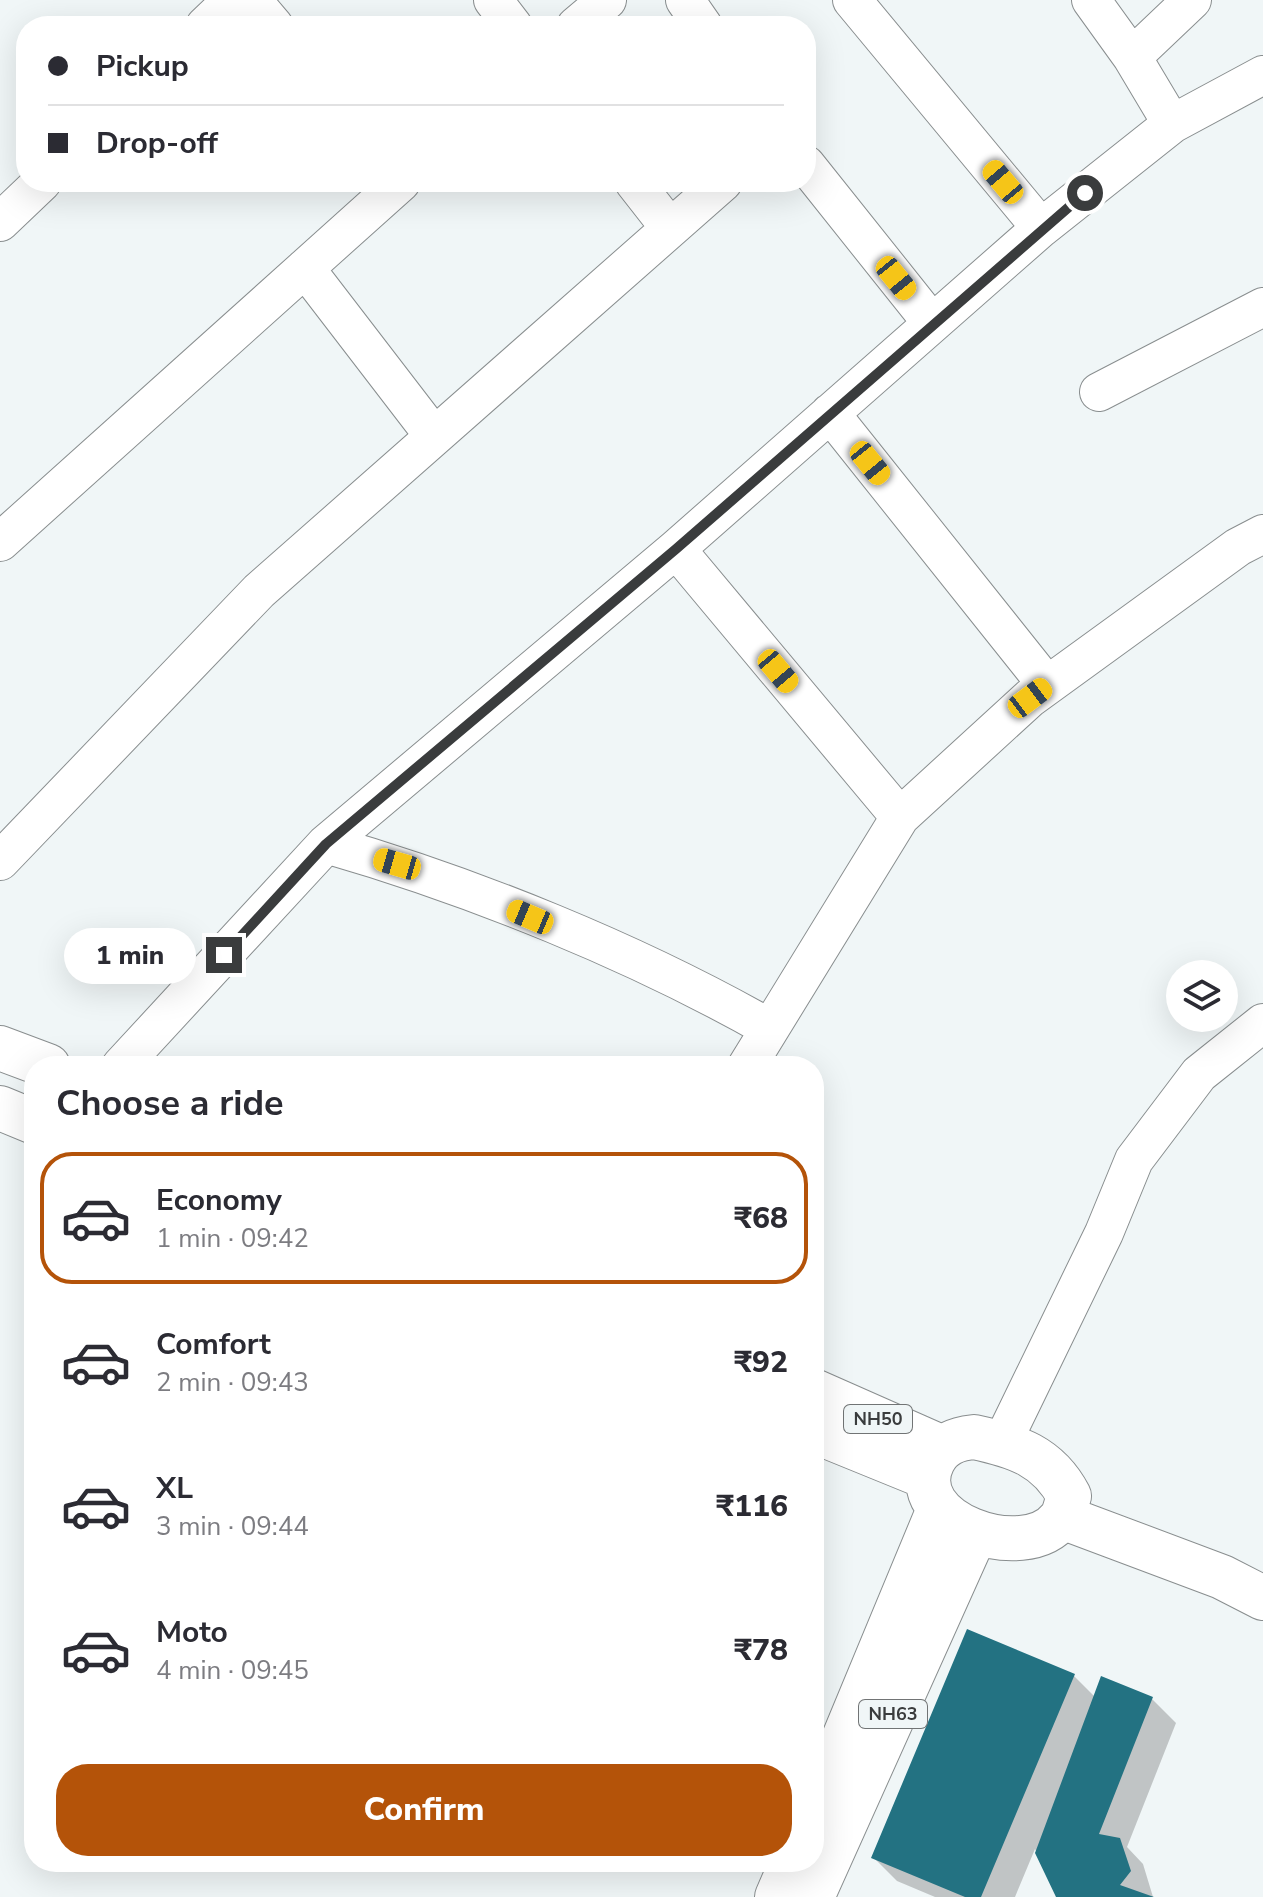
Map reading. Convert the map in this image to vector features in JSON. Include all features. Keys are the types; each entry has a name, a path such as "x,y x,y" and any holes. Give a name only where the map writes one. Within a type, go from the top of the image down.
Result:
{"highway":[{"path":"0,1048 24,1057"},
{"path":"0,1108 24,1118"},
{"name":"NH50","path":"824,1398 936,1478"},
{"name":"NH50","path":"824,1435 936,1478"},
{"path":"1065,1507 1048,1531 1005,1539 976,1532 936,1478 956,1439 974,1437 1035,1455 1050,1466 1065,1507 1263,1598"},
{"name":"NH63","path":"824,1783 936,1478"},
{"path":"1065,1507 1233,1554 1263,1569"},
{"name":"NH63","path":"824,1870 976,1532"},
{"path":"777,1897 788,1872"},
{"name":"NH63","path":"812,1897 823,1872"}],"street":[{"path":"215,16 232,0"},
{"path":"252,0 266,16"},
{"path":"493,0 505,16"},
{"path":"588,16 607,0"},
{"path":"852,0 1041,228"},
{"path":"1091,0 1132,57 1172,124"},
{"path":"1132,57 1192,0"},
{"path":"130,1056 326,844 676,549 1041,228 1172,124 1263,75"},
{"path":"816,178 932,323"},
{"path":"0,222 32,192"},
{"path":"0,542 390,192"},
{"path":"642,192 670,228"},
{"path":"0,861 259,591 711,192"},
{"path":"305,268 434,436"},
{"path":"1099,392 1263,307"},
{"path":"830,413 1047,685"},
{"path":"753,1056 900,817 1047,685 1238,547 1263,534"},
{"path":"676,549 900,817"},
{"path":"326,844 449,883 694,986 769,1028"},
{"path":"1002,1443 1104,1233 1134,1160 1199,1074 1263,1023"}],"building":[{"path":"967,1629 1075,1674 981,1897 965,1897 871,1858"},
{"path":"1101,1676 1153,1697 1099,1834 1120,1838 1131,1871 1120,1885 1154,1897 1056,1897 1035,1853"}],"route":[{"path":"224,955 326,844 676,549 1041,228 1085,193"}]}
